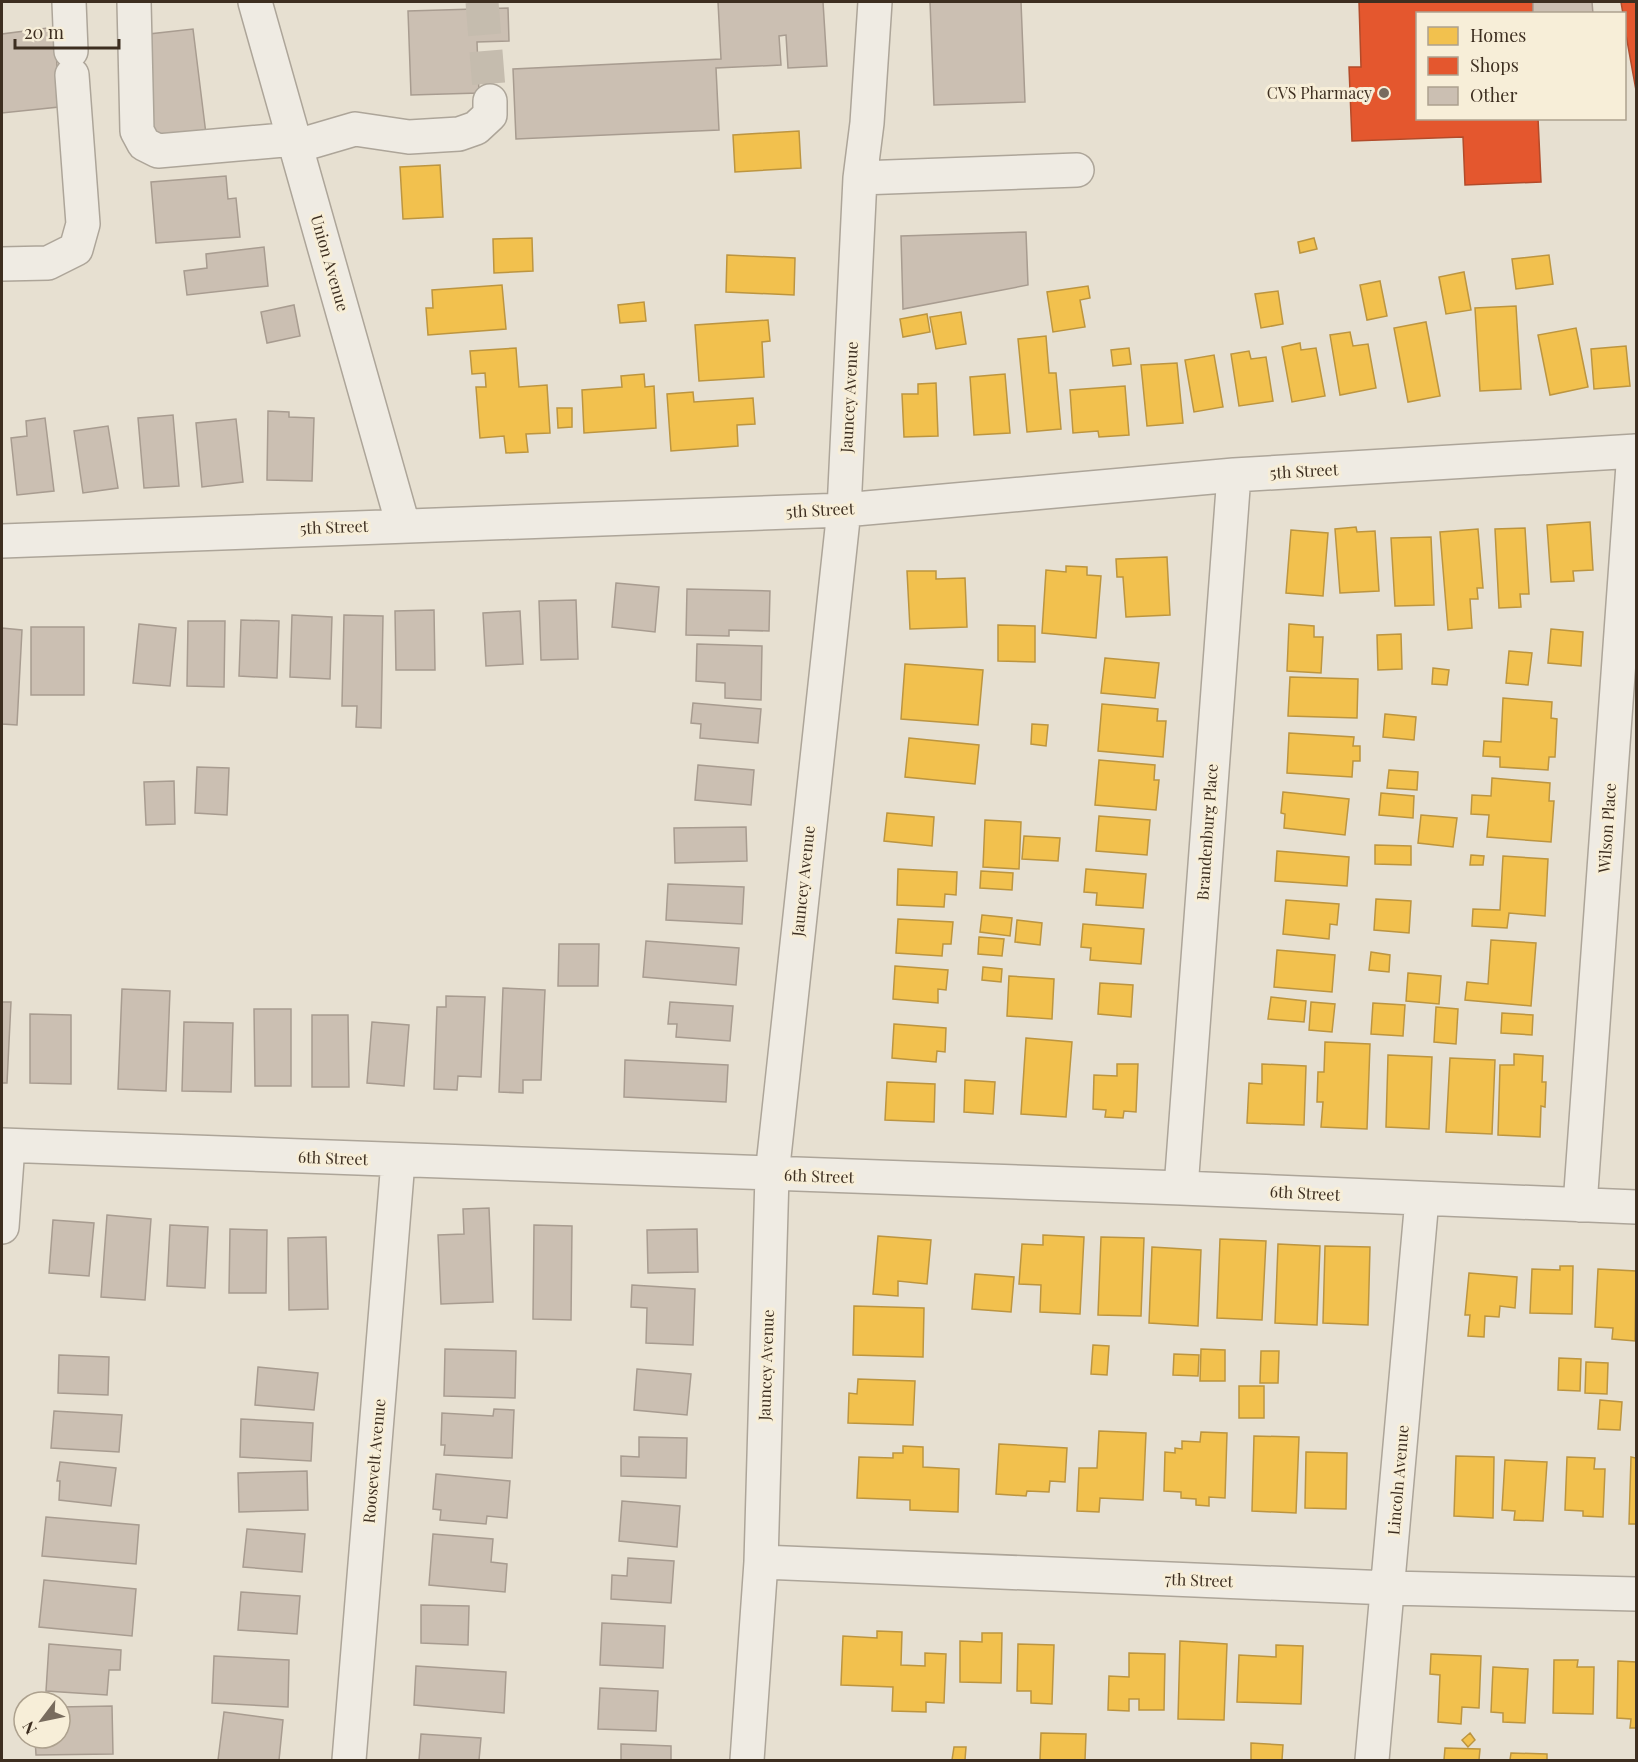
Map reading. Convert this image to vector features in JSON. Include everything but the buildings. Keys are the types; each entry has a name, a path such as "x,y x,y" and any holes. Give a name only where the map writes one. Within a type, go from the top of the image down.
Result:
{"street":[{"path":"2,264 48,263 76,249 83,224 71,63 69,2"},
{"path":"134,2 137,131 144,144 158,151 296,143 355,129 409,137 459,134 476,128 490,115 490,101"},
{"name":"Union Avenue","path":"255,2 403,525"},
{"name":"Jauncey Avenue","path":"747,1761 761,1562 772,1175 844,510 860,178 867,123 875,2"},
{"path":"860,178 1077,170"},
{"name":"5th Street","path":"2,541 844,510 1234,476 1635,451"},
{"name":"Wilson Place","path":"1580,1205 1635,451"},
{"name":"Brandenburg Place","path":"1181,1188 1234,476"},
{"path":"2,1227 5,1145"},
{"name":"6th Street","path":"5,1145 1636,1207"},
{"name":"Roosevelt Avenue","path":"349,1761 398,1161"},
{"name":"Lincoln Avenue","path":"1372,1761 1422,1199"},
{"name":"7th Street","path":"761,1562 1389,1588 1636,1594"}],"tunnel":[{"path":"482,2 490,101"}],"place":[{"name":"CVS Pharmacy","path":"1384,93"}]}
